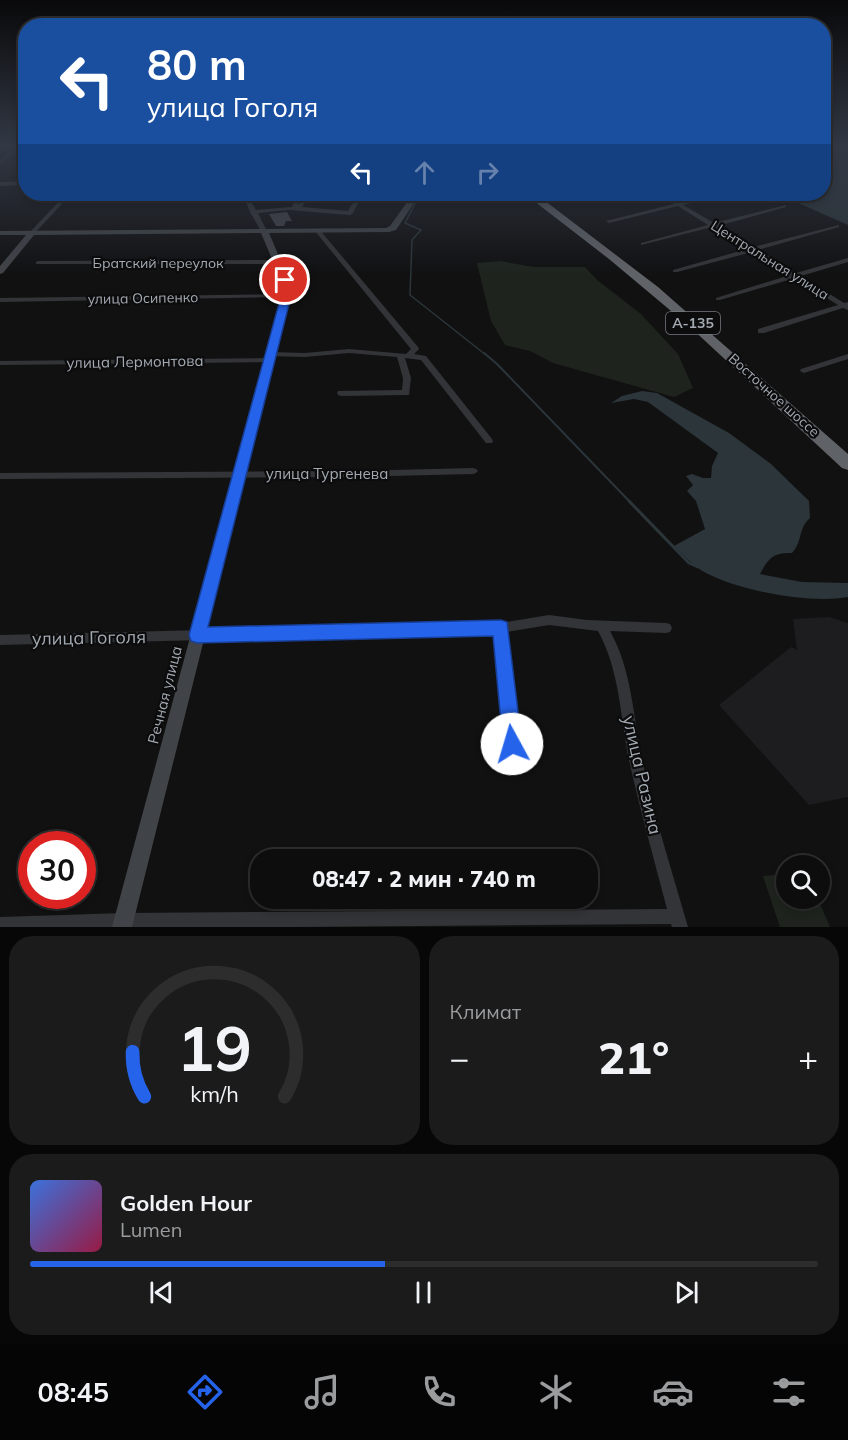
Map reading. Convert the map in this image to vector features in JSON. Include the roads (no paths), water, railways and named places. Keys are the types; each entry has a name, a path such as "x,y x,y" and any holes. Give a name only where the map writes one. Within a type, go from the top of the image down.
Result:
{"highway":[{"name":"Восточное шоссе","path":"540,201 639,277 701,329 848,464"},
{"name":"Восточное шоссе","path":"551,201 691,311 848,451"},
{"path":"553,210 580,226 573,217"}],"street":[{"path":"0,271 62,201"},
{"path":"248,201 264,231"},
{"path":"296,201 296,208"},
{"path":"296,208 302,201"},
{"path":"253,212 296,208 350,213 356,201"},
{"path":"4,233 376,231 393,228 411,201"},
{"name":"Центральная улица","path":"674,201 846,305"},
{"path":"609,221 691,201"},
{"path":"643,244 784,206"},
{"path":"675,270 837,226"},
{"path":"317,230 415,349 404,356"},
{"name":"Речная улица","path":"123,924 286,296 287,286 264,231"},
{"path":"4,233 21,237 22,245"},
{"path":"718,299 848,260"},
{"name":"Братский переулок","path":"38,263 277,262"},
{"name":"улица Осипенко","path":"0,300 286,296"},
{"path":"761,331 846,305"},
{"path":"270,357 349,351 423,358 489,441"},
{"path":"341,393 406,393 407,378 404,356"},
{"path":"804,371 848,356"},
{"name":"улица Лермонтова","path":"0,363 270,357"},
{"name":"улица Тургенева","path":"0,476 473,471"},
{"name":"улица Гоголя","path":"0,640 501,627 549,620 587,626 666,628"},
{"name":"улица Разина","path":"601,625 613,644 619,662 636,760 678,922"},
{"path":"501,627 512,744"},
{"path":"0,925 678,922"}],"waterway":[{"path":"416,201 405,223 421,230 412,240 410,295 486,355"},
{"path":"484,353 631,503"},
{"path":"629,501 689,563 698,567"}]}
